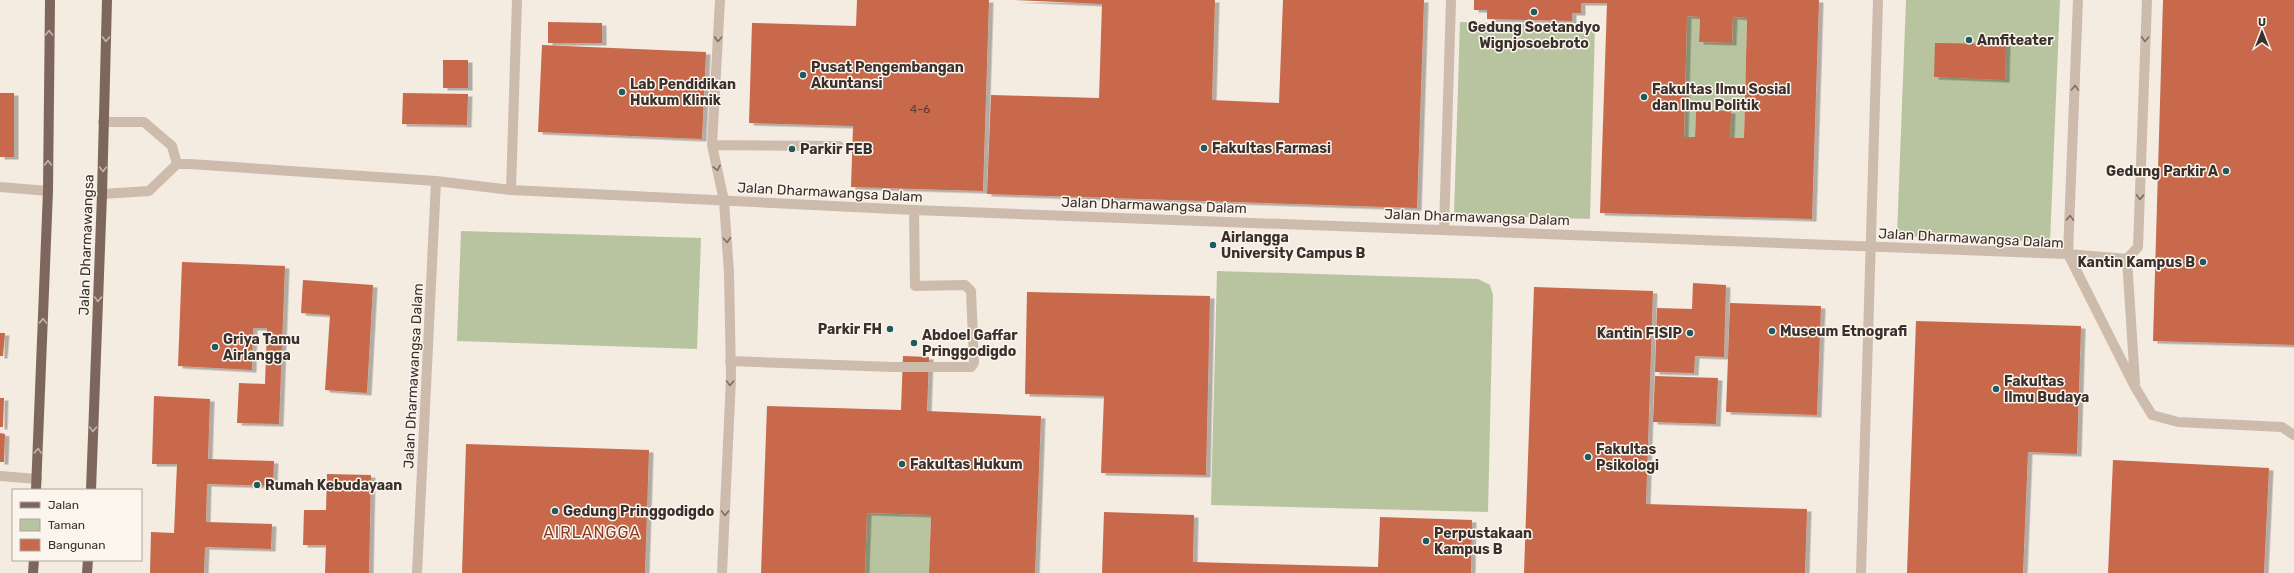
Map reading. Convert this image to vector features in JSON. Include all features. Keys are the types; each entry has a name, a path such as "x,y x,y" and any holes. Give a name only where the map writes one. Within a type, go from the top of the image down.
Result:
{"main road":[{"path":"36,489 48,191 50,0"},
{"name":"Jalan Dharmawangsa","path":"91,489 102,194 107,0"},
{"path":"33,573 34,561"},
{"path":"87,573 88,561"}],"street":[{"path":"511,190 517,0"},
{"path":"720,0 712,145 724,201 729,273 730,361 722,573"},
{"path":"1444,230 1451,0"},
{"path":"1870,246 1878,0"},
{"path":"2078,0 2068,254 2127,259"},
{"path":"2135,387 2127,259 2138,247 2147,0"},
{"path":"102,194 149,192 177,164 172,146 144,122 103,122"},
{"path":"712,145 839,146"},
{"name":"Jalan Dharmawangsa Dalam","path":"177,164 436,181 511,190 724,201 914,210 2068,254 2135,387 2152,415 2178,422 2282,426 2294,435"},
{"name":"Jalan Dharmawangsa Dalam","path":"417,573 436,181"},
{"path":"0,187 48,191"},
{"path":"730,361 892,367 971,367 974,363 971,291 966,285 915,286 914,210"},
{"name":"Jalan Dharmawangsa Dalam","path":"1861,573 1870,246"},
{"path":"0,476 37,479"}],"green space":[{"path":"1906,0 2060,0 2050,242 1897,236"},
{"path":"1687,16 1700,17 1699,42 1732,43 1733,17 1747,18 1744,138 1730,138 1696,110 1695,137 1684,137"},
{"path":"1460,22 1595,26 1590,219 1454,215"},
{"path":"461,231 701,238 697,349 457,341"},
{"path":"1217,271 1478,279 1490,285 1493,295 1488,512 1211,505"},
{"path":"867,513 931,515 929,573 865,573"}],"building":[{"path":"857,0 989,0 983,191 851,187 853,126 749,123 752,23 856,26"},
{"name":"Fakultas Farmasi","path":"1014,0 1215,0 1212,100 1279,103 1283,0 1424,0 1417,208 987,194 991,95 1099,98 1102,4"},
{"name":"Fakultas Ilmu Sosial dan Ilmu Politik","path":"1474,0 1819,0 1812,219 1600,213 1607,3 1581,3 1581,13 1572,13 1572,21 1487,19 1487,10 1474,10","holes":["1687,16 1700,17 1699,42 1732,43 1733,17 1747,18 1744,138 1730,138 1731,111 1696,110 1695,137 1684,137"]},
{"name":"Gedung Parkir A","path":"2163,0 2294,0 2294,345 2153,341"},
{"path":"548,22 602,23 602,43 548,43"},
{"path":"1935,43 2006,44 2005,80 1934,77"},
{"name":"Lab Pendidikan Hukum Klinik","path":"542,45 706,52 702,139 538,132"},
{"path":"443,60 468,60 468,88 443,88"},
{"path":"0,93 14,93 14,157 0,157"},
{"path":"403,93 468,94 467,125 402,124"},
{"name":"Griya Tamu Airlangga","path":"182,262 285,266 279,424 237,423 239,383 265,384 267,328 253,328 252,370 178,366"},
{"path":"303,280 373,285 367,393 325,390 330,315 301,313"},
{"name":"Kantin FISIP","path":"1693,283 1726,285 1724,357 1695,356 1694,373 1655,372 1657,308 1692,309"},
{"name":"Fakultas Psikologi","path":"1534,287 1653,291 1646,504 1807,509 1805,573 1524,573"},
{"path":"1027,292 1210,296 1206,475 1101,473 1104,396 1025,394"},
{"path":"1730,303 1821,306 1817,415 1726,412"},
{"name":"Fakultas Ilmu Budaya","path":"1916,321 2081,326 2077,454 2028,452 2023,573 1907,573"},
{"path":"0,333 5,333 3,356 0,356"},
{"name":"Fakultas Hukum","path":"903,356 929,357 927,411 1041,416 1035,573 929,573 931,515 867,513 865,573 761,573 767,406 901,410"},
{"path":"1655,376 1718,378 1716,424 1653,422"},
{"name":"Rumah Kebudayaan","path":"154,396 210,399 208,459 274,461 273,486 207,484 206,522 272,524 271,549 205,547 204,573 150,573 151,532 174,533 177,464 152,464"},
{"path":"0,398 4,398 3,427 0,427"},
{"path":"0,433 5,434 4,462 0,462"},
{"name":"Gedung Pringgodigdo","path":"466,444 649,450 645,573 462,573"},
{"path":"2113,460 2269,468 2264,573 2108,573"},
{"path":"327,474 371,475 369,573 325,573 326,545 303,545 304,510 326,510"},
{"name":"Perpustakaan Kampus B","path":"1104,512 1194,515 1193,562 1378,567 1380,517 1472,520 1471,573 1102,573"}],"place":[{"name":"Gedung Soetandyo Wignjosoebroto","path":"1534,12"},
{"name":"Amfiteater","path":"1969,40"},
{"name":"Pusat Pengembangan Akuntansi","path":"803,75"},
{"name":"Lab Pendidikan Hukum Klinik","path":"622,92"},
{"name":"Fakultas Ilmu Sosial dan Ilmu Politik","path":"1644,97"},
{"name":"Fakultas Farmasi","path":"1204,148"},
{"name":"Parkir FEB","path":"792,149"},
{"name":"Gedung Parkir A","path":"2226,171"},
{"name":"Airlangga University Campus B","path":"1213,245"},
{"name":"Kantin Kampus B","path":"2203,262"},
{"name":"Parkir FH","path":"890,329"},
{"name":"Museum Etnografi","path":"1772,331"},
{"name":"Kantin FISIP","path":"1690,333"},
{"name":"Abdoel Gaffar Pringgodigdo","path":"914,343"},
{"name":"Griya Tamu Airlangga","path":"215,347"},
{"name":"Fakultas Ilmu Budaya","path":"1996,389"},
{"name":"Fakultas Psikologi","path":"1588,457"},
{"name":"Fakultas Hukum","path":"902,464"},
{"name":"Rumah Kebudayaan","path":"257,485"},
{"name":"Gedung Pringgodigdo","path":"555,511"},
{"name":"Perpustakaan Kampus B","path":"1426,541"}],"district":[{"name":"AIRLANGGA","path":"592,532"}]}
